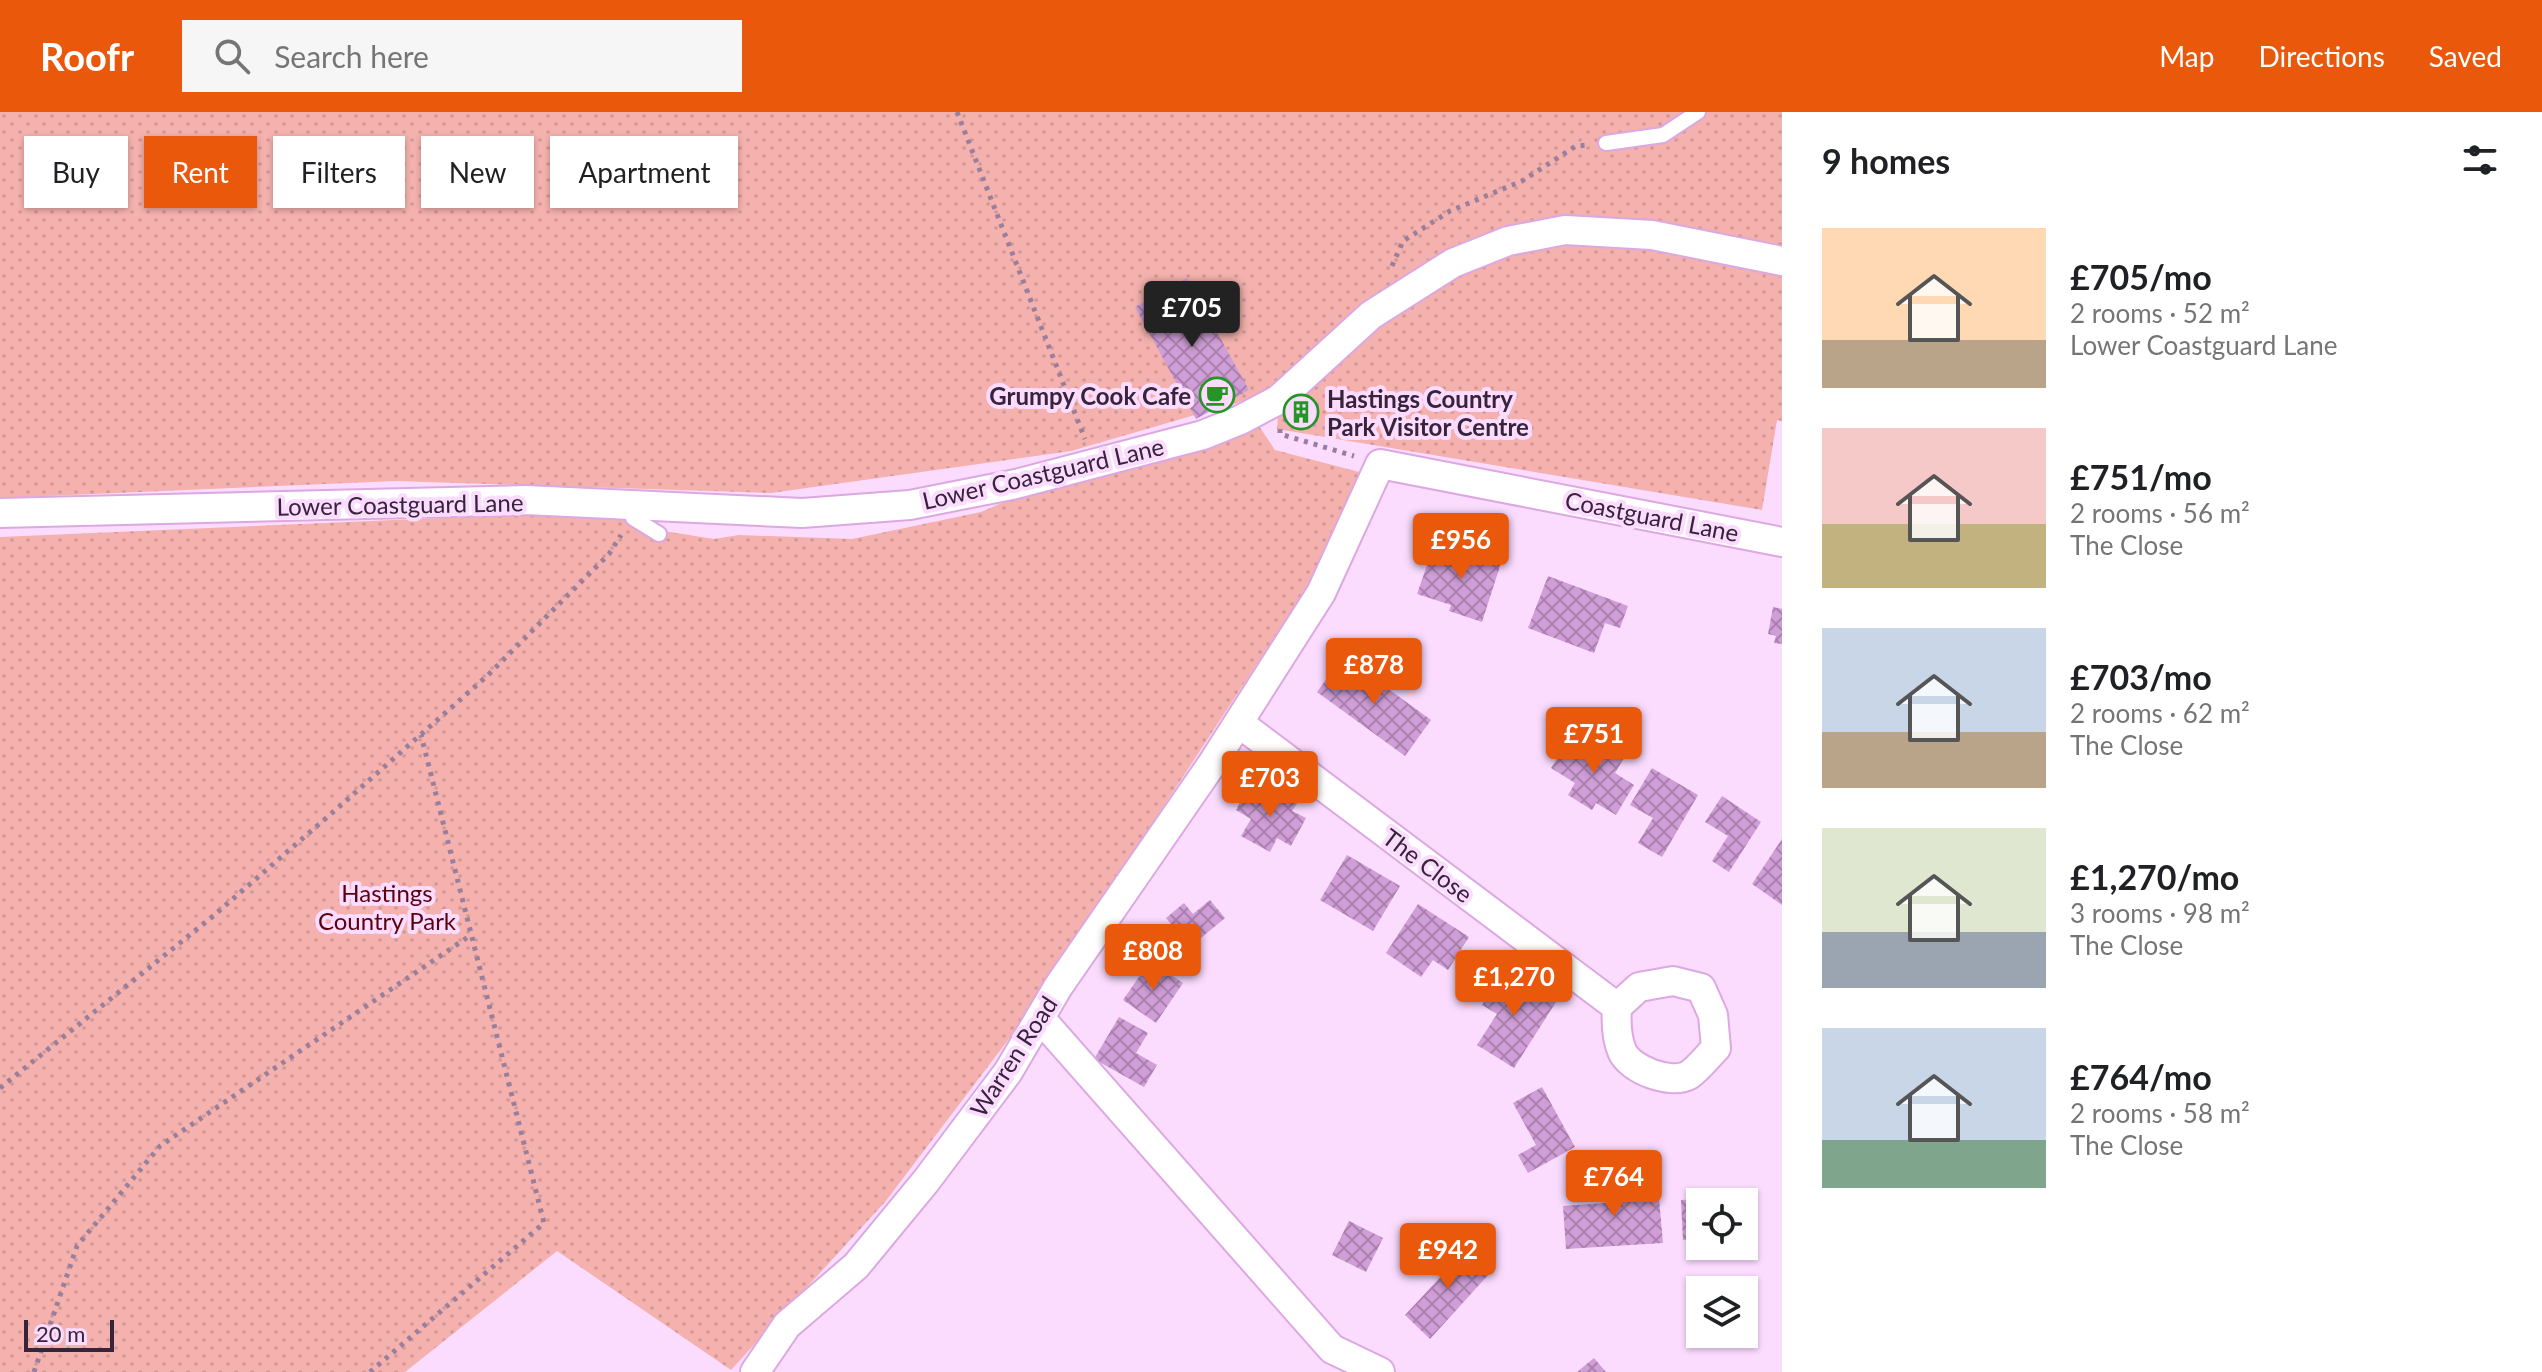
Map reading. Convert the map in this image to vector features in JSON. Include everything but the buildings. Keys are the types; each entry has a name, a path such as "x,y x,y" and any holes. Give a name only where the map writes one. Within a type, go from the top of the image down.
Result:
{"street":[{"name":"Lower Coastguard Lane","path":"0,513 526,500 637,512 802,513 910,505 1016,484 1203,435 1240,420 1278,400 1371,315 1453,263 1508,241 1565,230 1652,235 1782,261"},
{"name":"Coastguard Lane","path":"1380,464 1782,542"},
{"name":"Warren Road","path":"755,1372 787,1325 856,1266 926,1181 1008,1072 1083,949 1239,723 1321,593 1380,464"},
{"name":"The Close","path":"1239,723 1617,1007"},
{"path":"1040,1018 1332,1349 1380,1372"}],"lane":[{"path":"1606,143 1663,135 1698,112"},
{"path":"637,512 659,534"}],"path":[{"path":"957,112 1071,398 1093,463"},
{"path":"1371,315 1403,241 1450,211 1522,181 1576,146 1606,143"},
{"path":"1278,400 1280,434 1380,464"},
{"path":"0,1088 212,917 487,676 609,554 637,512"},
{"path":"370,1372 544,1223 421,735"},
{"path":"34,1372 77,1246 160,1146 472,935"}],"green space":[{"path":"0,112 1782,112 1782,421 1777,420 1762,510 1277,429 1279,402 1243,401 1071,451 771,493 396,481 0,498"},
{"name":"Hastings Country Park","path":"1255,420 1275,450 1363,473 1308,586 1024,1019 885,1202 731,1370 557,1251 405,1372 0,1372 0,537 604,511 621,518 652,539 664,531 714,539 739,535 852,539 981,512 1073,472"}],"place":[{"name":"Grumpy Cook Cafe","path":"1217,395"},
{"name":"Hastings Country Park Visitor Centre","path":"1301,412"}]}
